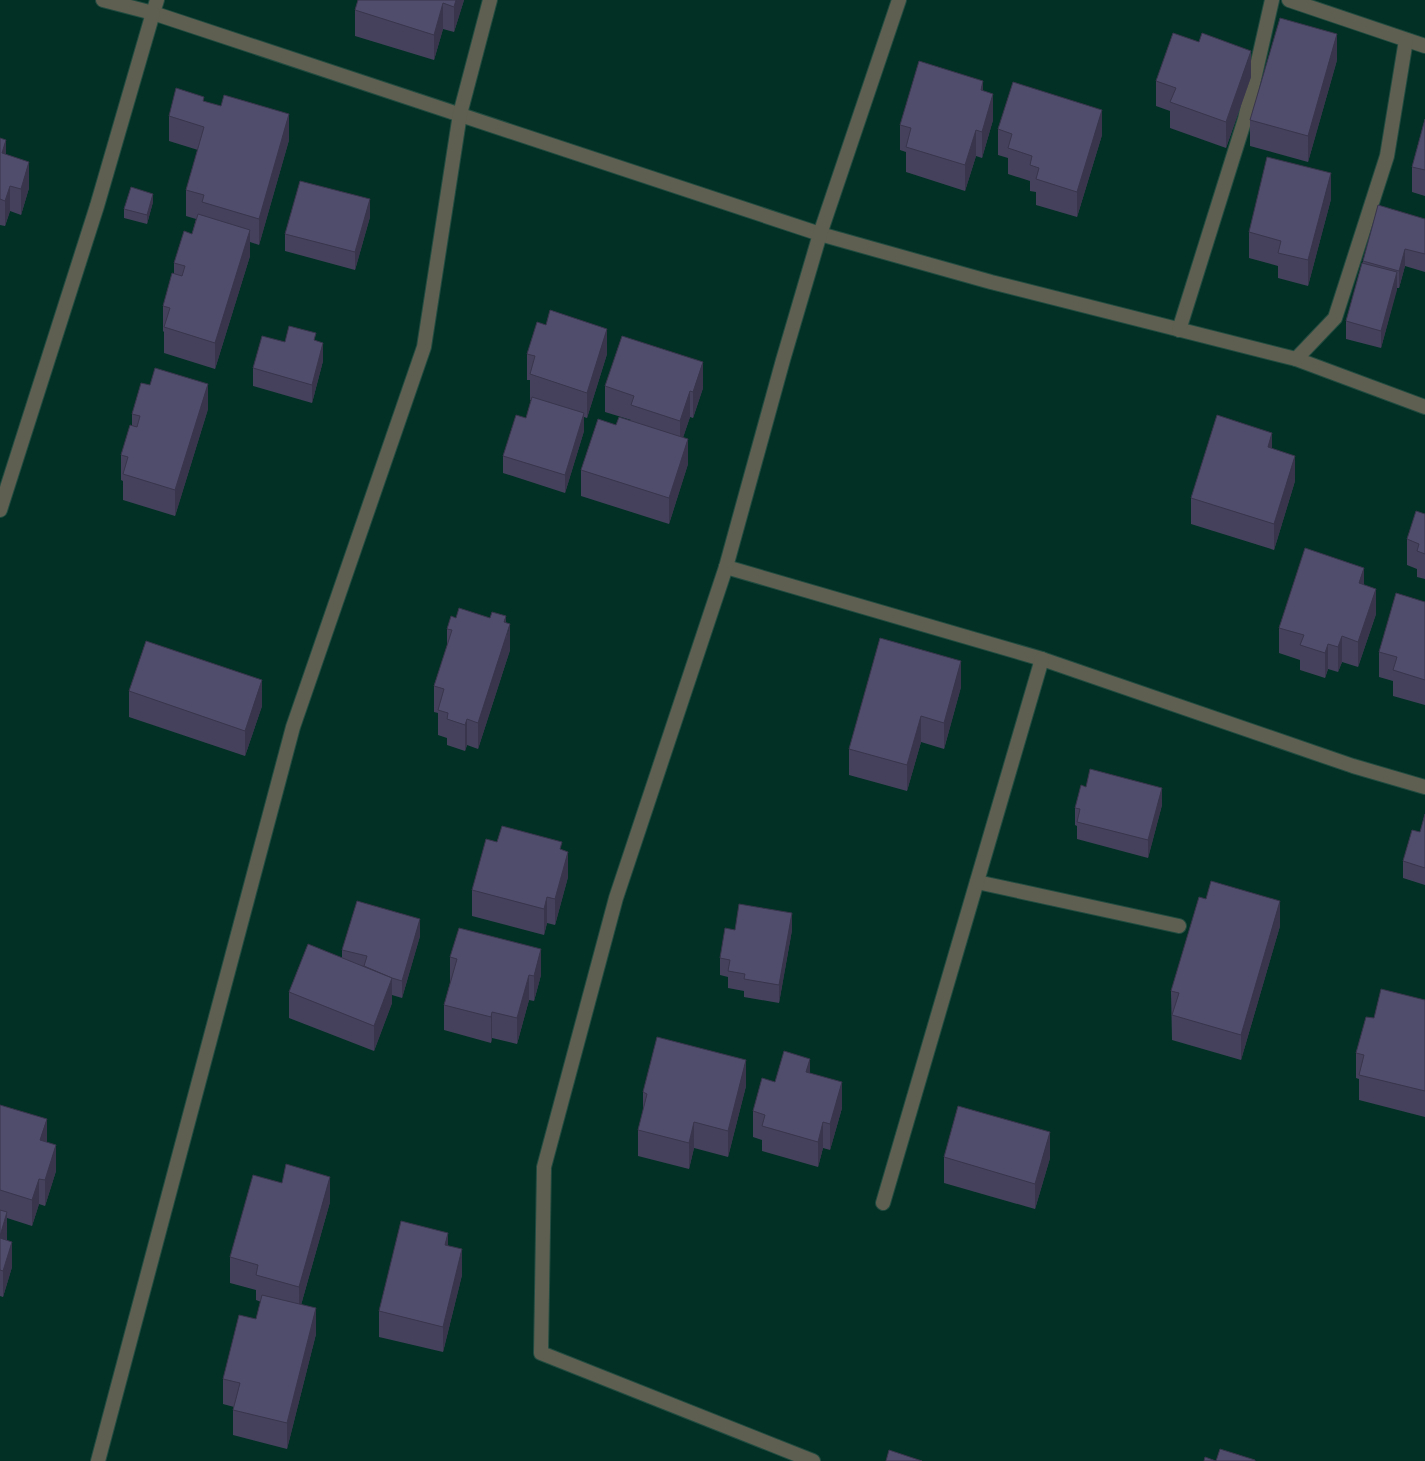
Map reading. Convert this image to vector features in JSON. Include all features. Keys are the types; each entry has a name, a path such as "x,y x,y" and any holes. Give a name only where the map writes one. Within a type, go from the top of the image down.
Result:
{"street":[{"path":"103,0 155,6 460,114 820,234 991,282 1296,359 1425,406"},
{"path":"98,1461 293,727 424,347 460,114 490,0"},
{"path":"813,1461 541,1353 544,1167 616,898 726,567 820,234 899,0"},
{"path":"1179,330 1245,119 1272,0"},
{"path":"1289,0 1425,46"},
{"path":"0,510 97,206 155,6"},
{"path":"1296,359 1335,318 1387,156 1406,40"},
{"path":"726,567 1042,659 1353,766 1425,787"},
{"path":"883,1202 1042,659"},
{"path":"977,882 1179,926"}],"building":[{"path":"358,0 456,0 454,7 443,3 434,35 355,10"},
{"path":"1280,18 1337,34 1308,136 1250,120"},
{"path":"1173,33 1199,42 1202,33 1251,51 1226,122 1170,102 1176,88 1156,81"},
{"path":"919,61 983,81 981,90 993,94 982,132 976,130 965,165 906,147 911,128 900,125"},
{"path":"1013,82 1102,110 1077,192 1036,179 1039,168 1030,165 1032,156 1008,148 1012,134 998,129"},
{"path":"176,88 204,97 203,101 221,106 224,95 289,114 259,219 202,202 204,195 186,190 204,127 169,116"},
{"path":"1425,119 1425,170 1412,167"},
{"path":"0,138 6,140 2,153 29,162 21,189 10,186 5,201 0,199"},
{"path":"1267,157 1331,173 1308,260 1278,253 1281,241 1249,232"},
{"path":"300,181 370,199 355,252 285,234"},
{"path":"131,187 153,194 147,215 124,209"},
{"path":"1378,205 1425,219 1425,254 1405,249 1399,271 1363,261"},
{"path":"198,214 250,230 215,343 164,327 170,308 163,306 172,273 182,276 185,266 174,263 184,231 192,234"},
{"path":"1362,263 1397,272 1381,331 1346,321"},
{"path":"550,310 607,329 587,393 530,374 535,356 527,354 537,322 546,325"},
{"path":"289,326 316,333 314,340 323,343 312,385 253,368 262,336 285,342"},
{"path":"622,336 703,362 693,392 690,391 680,421 631,405 634,396 605,386"},
{"path":"155,368 208,384 175,490 123,474 128,457 121,455 130,425 137,427 140,416 132,414 141,383 150,385"},
{"path":"532,397 584,413 565,475 503,456 516,415 526,418"},
{"path":"1217,415 1272,433 1268,447 1295,456 1274,524 1191,498"},
{"path":"619,417 688,439 669,498 581,470 598,419 616,425"},
{"path":"1416,511 1425,514 1425,554 1417,551 1419,544 1407,539"},
{"path":"1305,548 1364,568 1359,583 1376,589 1358,642 1342,636 1338,647 1328,644 1325,653 1300,645 1304,635 1279,628"},
{"path":"1396,593 1425,602 1425,680 1393,670 1397,657 1379,652"},
{"path":"459,608 490,618 492,612 506,616 504,622 510,624 478,723 467,719 465,725 447,719 448,713 438,710 444,689 434,686 452,630 447,629 451,616 456,618"},
{"path":"880,638 961,661 944,723 921,716 907,765 849,749"},
{"path":"146,641 262,680 245,731 129,691"},
{"path":"1090,769 1162,788 1148,840 1077,822 1080,809 1075,808 1081,785 1086,787"},
{"path":"1425,814 1425,868 1403,861 1412,830 1420,832"},
{"path":"502,826 562,842 560,849 568,852 555,899 547,897 544,909 472,890 486,839 497,842"},
{"path":"1211,881 1280,901 1241,1035 1172,1015 1179,993 1171,991 1199,897 1206,899"},
{"path":"357,901 420,919 402,981 364,966 367,956 342,950"},
{"path":"739,904 792,913 779,985 744,979 745,974 728,971 730,960 720,958 725,928 735,930"},
{"path":"459,928 541,949 534,976 529,975 517,1018 492,1012 491,1017 444,1005 457,959 450,957"},
{"path":"308,944 392,978 374,1026 289,992"},
{"path":"1381,989 1425,1000 1425,1091 1359,1075 1364,1055 1356,1053 1366,1017 1374,1018"},
{"path":"657,1037 746,1060 728,1131 694,1122 689,1143 638,1130 647,1094 643,1092"},
{"path":"784,1051 810,1059 806,1072 842,1082 830,1124 823,1122 818,1142 762,1126 765,1115 753,1111 762,1078 775,1082"},
{"path":"0,1105 47,1119 40,1140 56,1145 45,1180 39,1179 32,1200 0,1190"},
{"path":"958,1106 1050,1132 1035,1184 944,1157"},
{"path":"286,1164 330,1177 299,1287 256,1275 258,1265 230,1257 253,1175 282,1183"},
{"path":"0,1210 7,1212 0,1236"},
{"path":"401,1221 448,1233 445,1245 462,1249 443,1327 379,1311"},
{"path":"0,1238 12,1242 3,1271 0,1270"},
{"path":"262,1295 316,1308 287,1423 233,1410 240,1383 223,1379 239,1315 256,1319"},
{"path":"1220,1449 1255,1460 1255,1461 1216,1461"},
{"path":"889,1450 922,1461 886,1461"},
{"path":"1205,1457 1216,1461 1204,1461"}]}
